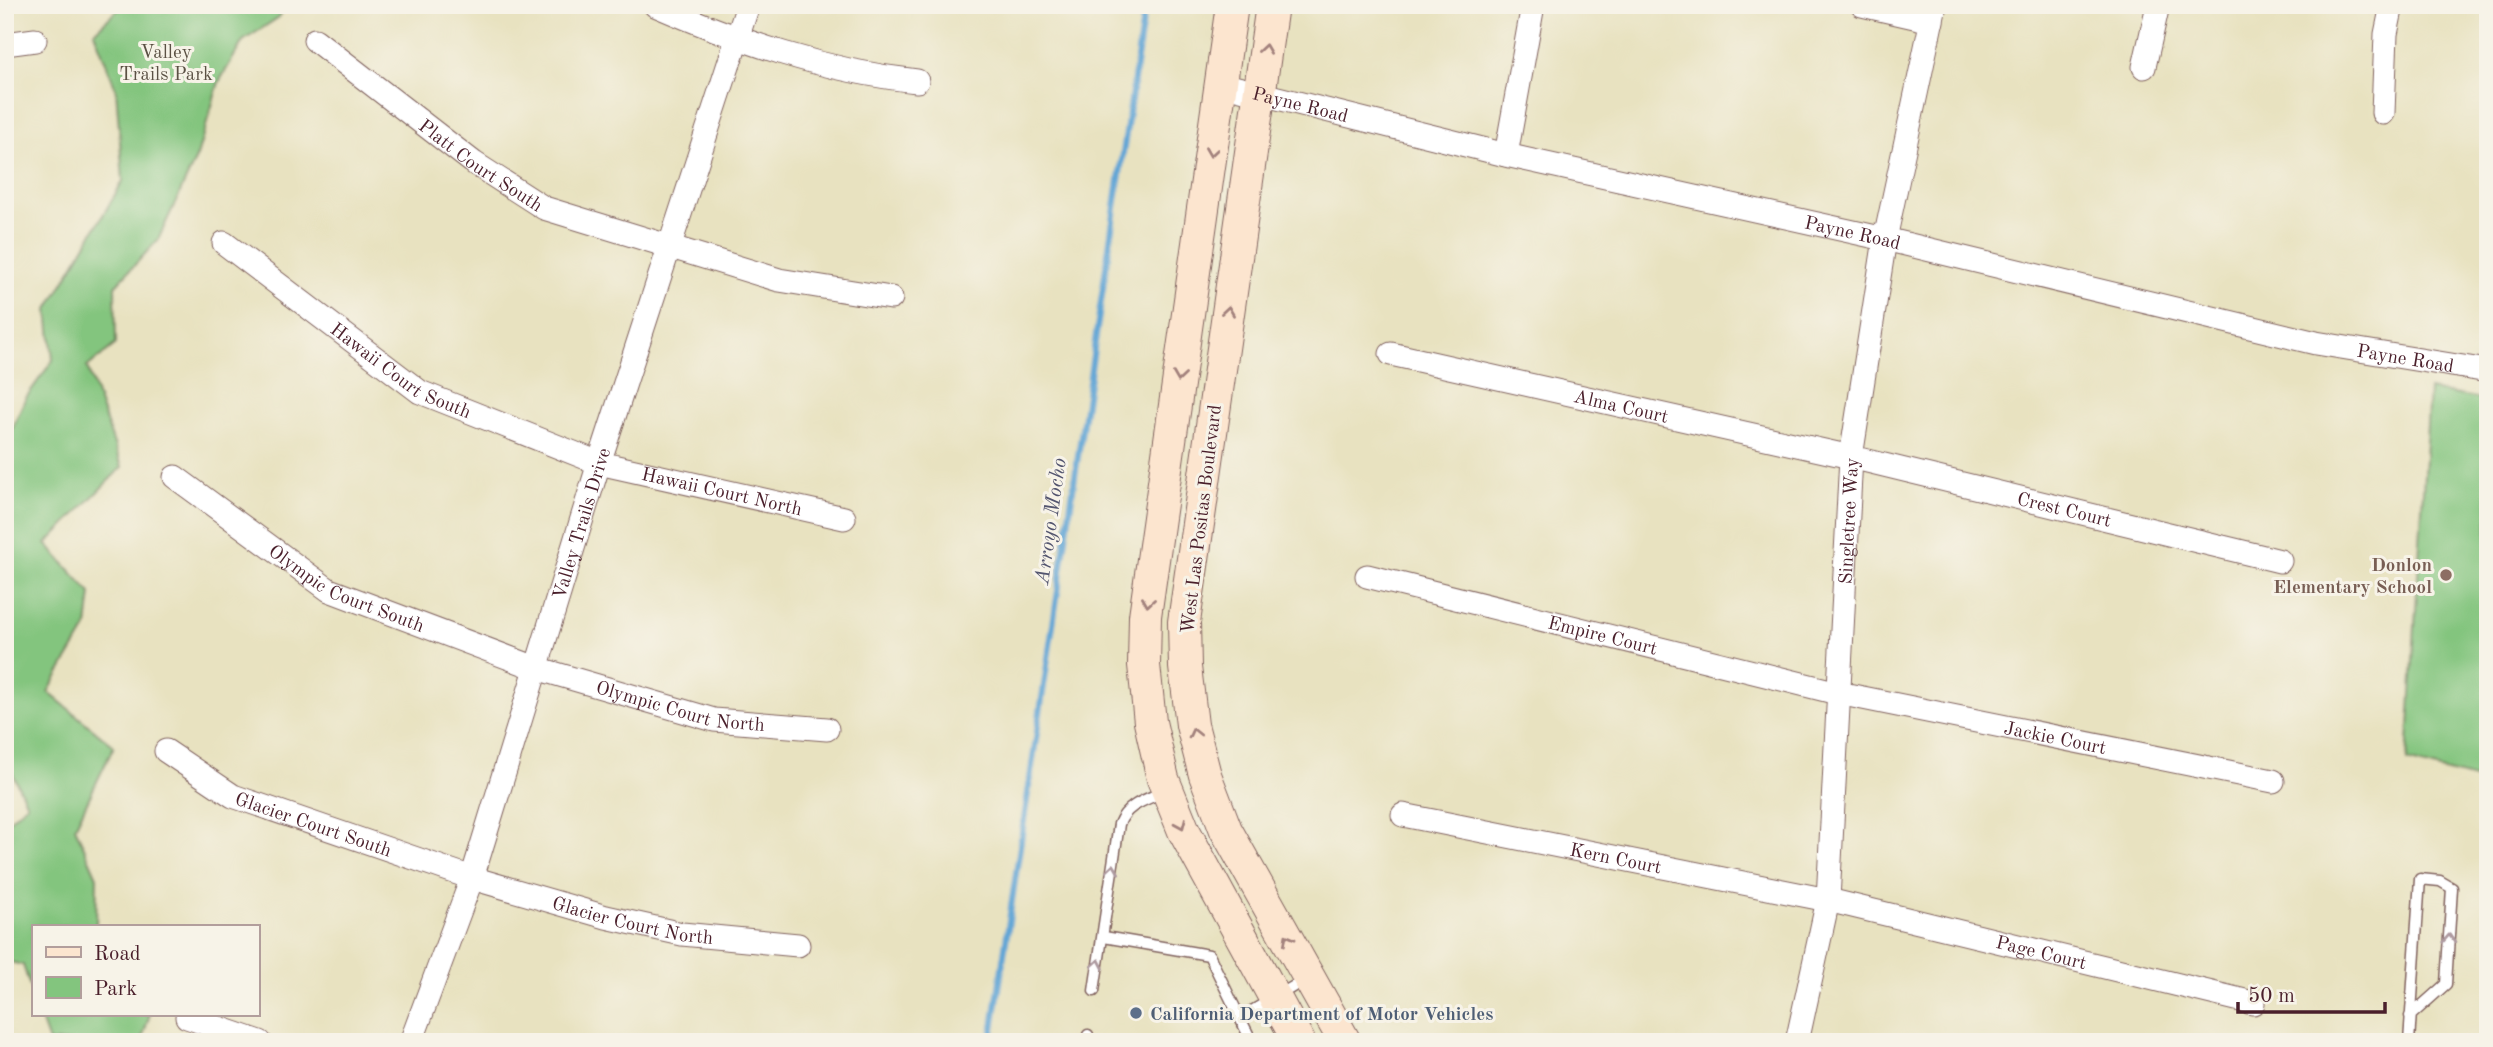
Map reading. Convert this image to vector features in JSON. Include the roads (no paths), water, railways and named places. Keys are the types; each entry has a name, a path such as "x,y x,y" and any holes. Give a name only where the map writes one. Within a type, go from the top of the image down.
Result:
{"main road":[{"name":"West Las Positas Boulevard","path":"1232,5 1146,616 1144,666 1150,722 1167,790 1184,831 1300,1042"},
{"name":"West Las Positas Boulevard","path":"1272,5 1184,622 1185,667 1192,725 1205,775 1226,830 1345,1042"}],"street":[{"path":"655,5 737,41 869,76 917,82"},
{"name":"Valley Trails Drive","path":"411,1042 472,878 599,463 671,250 748,5"},
{"path":"1506,155 1533,5"},
{"path":"1862,5 1934,13"},
{"path":"2144,67 2158,5"},
{"path":"2383,113 2386,34 2392,5"},
{"name":"Singletree Way","path":"1797,1042 1828,900 1850,457 1885,239 1934,13"},
{"path":"5,44 36,40"},
{"name":"Platt Court South","path":"315,40 474,163 544,208 671,250 779,280 891,298"},
{"name":"Payne Road","path":"1221,84 1506,155 1885,239 2316,343 2488,371"},
{"name":"Hawaii Court South","path":"224,243 420,392 599,463"},
{"name":"Alma Court","path":"1391,354 1850,457"},
{"name":"Crest Court","path":"1850,457 2280,561"},
{"name":"Hawaii Court North","path":"599,463 844,518"},
{"name":"Olympic Court South","path":"175,477 329,590 536,668"},
{"name":"Empire Court","path":"1367,576 1838,693"},
{"name":"Olympic Court North","path":"536,668 714,720 827,729"},
{"name":"Jackie Court","path":"1838,693 2273,781"},
{"name":"Glacier Court South","path":"166,751 233,796 472,878"},
{"name":"Kern Court","path":"1403,815 1828,900"},
{"name":"Glacier Court North","path":"472,878 606,918 682,934 799,945"},
{"name":"Page Court","path":"1828,900 2253,1003"},
{"path":"187,1017 260,1042"}],"lane":[{"path":"1094,991 1119,824 1124,813 1133,805 1167,790"},
{"path":"2409,1042 2410,1016 2420,879 2440,881 2452,888 2446,984 2410,1016"},
{"path":"1104,937 1209,955 1252,1042"},
{"path":"1240,1018 1309,977"}],"waterway":[{"name":"Arroyo Mocho","path":"991,1042 1145,5"}],"place":[{"name":"Donlon Elementary School","path":"2446,575"},
{"name":"California Department of Motor Vehicles","path":"1136,1013"}],"park label":[{"name":"Valley Trails Park","path":"166,62"}]}
